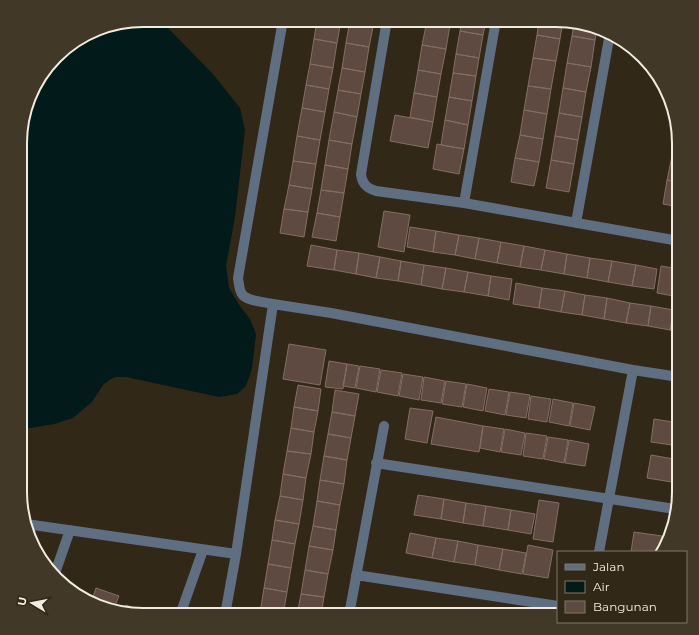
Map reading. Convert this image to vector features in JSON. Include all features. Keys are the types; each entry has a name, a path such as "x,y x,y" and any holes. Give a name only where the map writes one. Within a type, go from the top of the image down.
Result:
{"street":[{"path":"282,27 238,278 241,294 244,297 273,304 339,314 633,370 672,375"},
{"path":"386,27 361,174 362,180 368,188 376,191 464,203 672,240"},
{"path":"464,203 495,27"},
{"path":"576,223 609,40"},
{"path":"226,608 236,554 273,304"},
{"path":"599,551 633,370"},
{"path":"350,608 384,426"},
{"path":"376,463 671,508"},
{"path":"32,525 236,554"},
{"path":"57,569 70,530"},
{"path":"182,608 203,550"},
{"path":"356,575 557,606"}],"water":[{"path":"167,27 213,74 240,108 245,130 235,217 226,266 229,288 250,319 256,334 252,369 246,386 237,394 219,397 126,377 116,377 103,385 92,402 73,418 54,424 27,428 27,143 31,113 39,92 51,72 67,56 85,43 106,33 128,28"}],"building":[{"path":"316,27 340,27 337,43 314,39"},
{"path":"349,27 373,27 369,47 346,43"},
{"path":"426,27 450,27 446,49 422,45"},
{"path":"461,27 485,27 483,35 460,31"},
{"path":"538,27 562,27 560,39 537,35"},
{"path":"573,28 596,34 595,40 572,36"},
{"path":"460,31 483,35 479,58 456,54"},
{"path":"537,35 560,39 556,61 533,58"},
{"path":"572,36 595,40 591,67 567,63"},
{"path":"314,39 337,43 333,68 310,64"},
{"path":"346,43 369,47 365,72 342,68"},
{"path":"422,45 446,49 441,74 418,70"},
{"path":"456,54 479,58 476,76 453,73"},
{"path":"533,58 556,61 551,89 528,86"},
{"path":"567,63 591,67 586,92 563,88"},
{"path":"310,64 333,68 329,89 306,85"},
{"path":"342,68 365,72 361,94 338,90"},
{"path":"418,70 441,74 437,97 414,93"},
{"path":"453,73 476,76 472,101 449,97"},
{"path":"306,85 329,89 325,112 302,108"},
{"path":"528,86 551,89 547,114 524,110"},
{"path":"563,88 586,92 582,117 559,113"},
{"path":"338,90 361,94 357,117 334,112"},
{"path":"414,93 437,97 433,122 410,117"},
{"path":"449,97 472,101 468,125 445,120"},
{"path":"302,108 325,112 320,140 297,136"},
{"path":"524,110 547,114 543,139 520,135"},
{"path":"334,112 357,117 352,144 329,140"},
{"path":"559,113 582,117 578,140 555,136"},
{"path":"395,115 433,122 428,148 390,141"},
{"path":"445,120 468,125 464,149 441,145"},
{"path":"520,135 543,139 539,162 515,158"},
{"path":"297,136 320,140 316,164 293,161"},
{"path":"555,136 578,140 574,164 551,160"},
{"path":"329,140 352,144 348,169 325,165"},
{"path":"437,144 464,149 459,174 433,169"},
{"path":"672,156 672,181 667,180"},
{"path":"515,158 539,162 534,186 511,182"},
{"path":"551,160 574,164 569,192 546,188"},
{"path":"293,161 316,164 312,189 289,185"},
{"path":"325,165 348,169 344,193 321,190"},
{"path":"667,180 672,181 672,206 663,204"},
{"path":"289,185 312,189 308,212 284,209"},
{"path":"321,190 344,193 340,217 317,213"},
{"path":"284,209 308,212 304,237 280,233"},
{"path":"384,211 410,215 404,252 378,247"},
{"path":"317,213 340,217 336,241 312,237"},
{"path":"410,227 436,231 433,252 407,247"},
{"path":"436,231 459,235 455,255 433,252"},
{"path":"459,235 479,238 475,259 455,255"},
{"path":"479,238 501,242 497,263 475,259"},
{"path":"501,242 524,246 520,267 497,263"},
{"path":"311,245 337,250 334,270 307,266"},
{"path":"524,246 545,250 541,270 520,267"},
{"path":"337,250 359,253 356,274 334,270"},
{"path":"545,250 567,254 564,274 541,270"},
{"path":"359,253 380,257 376,278 356,274"},
{"path":"567,254 590,258 587,278 564,274"},
{"path":"380,257 401,261 398,281 376,278"},
{"path":"590,258 612,261 608,282 587,278"},
{"path":"401,261 424,265 421,285 398,281"},
{"path":"612,261 636,265 632,286 608,282"},
{"path":"424,265 446,268 442,289 421,285"},
{"path":"636,265 657,269 654,289 632,286"},
{"path":"661,266 672,268 672,296 657,293"},
{"path":"446,268 468,272 464,292 442,289"},
{"path":"468,272 491,276 488,296 464,292"},
{"path":"491,276 512,279 509,300 488,296"},
{"path":"516,283 542,288 539,308 513,304"},
{"path":"542,288 565,291 561,312 539,308"},
{"path":"565,291 585,295 582,315 561,312"},
{"path":"585,295 607,298 604,319 582,315"},
{"path":"607,298 630,303 626,323 604,319"},
{"path":"630,303 651,306 648,326 626,323"},
{"path":"651,306 672,310 670,330 648,326"},
{"path":"672,320 672,330 670,330"},
{"path":"289,344 326,350 320,385 283,379"},
{"path":"329,361 347,364 343,389 325,387"},
{"path":"347,364 359,366 355,388 343,386"},
{"path":"360,366 380,369 376,392 356,388"},
{"path":"381,370 402,373 398,396 377,392"},
{"path":"403,374 423,377 419,400 399,396"},
{"path":"424,377 445,381 441,403 421,400"},
{"path":"446,381 466,384 462,407 442,404"},
{"path":"467,384 487,388 483,411 463,407"},
{"path":"298,385 321,389 318,411 294,407"},
{"path":"489,389 509,392 505,415 485,411"},
{"path":"335,390 359,394 355,416 332,412"},
{"path":"510,392 530,395 526,418 506,415"},
{"path":"531,396 551,399 547,422 528,419"},
{"path":"553,399 573,403 569,426 549,422"},
{"path":"574,403 595,407 590,430 570,426"},
{"path":"294,407 318,411 314,432 291,428"},
{"path":"410,408 433,411 427,443 405,439"},
{"path":"332,412 355,416 351,438 328,434"},
{"path":"436,417 483,426 479,452 431,444"},
{"path":"654,419 672,422 672,445 651,442"},
{"path":"483,426 504,429 500,452 480,448"},
{"path":"291,428 314,432 311,454 287,451"},
{"path":"505,429 525,433 521,455 501,452"},
{"path":"526,433 547,436 543,459 523,456"},
{"path":"328,434 351,438 347,460 324,456"},
{"path":"548,437 568,440 564,463 544,459"},
{"path":"569,440 589,444 585,466 565,463"},
{"path":"287,451 311,454 306,478 283,474"},
{"path":"651,455 672,459 672,482 647,478"},
{"path":"324,456 347,460 344,484 320,480"},
{"path":"283,474 306,478 303,500 280,496"},
{"path":"320,480 344,484 340,505 317,501"},
{"path":"418,495 444,499 441,519 414,515"},
{"path":"280,496 303,500 299,524 275,520"},
{"path":"444,499 466,503 463,523 441,519"},
{"path":"539,500 559,503 553,542 533,539"},
{"path":"317,501 340,505 336,530 313,526"},
{"path":"466,503 486,506 483,526 463,523"},
{"path":"486,506 511,510 508,530 483,526"},
{"path":"511,510 535,514 531,534 508,530"},
{"path":"275,520 299,524 295,544 272,540"},
{"path":"313,526 336,530 333,550 309,546"},
{"path":"634,532 662,536 655,551 631,551"},
{"path":"410,533 436,538 432,558 406,553"},
{"path":"436,538 458,541 454,562 432,558"},
{"path":"272,540 295,544 291,568 268,564"},
{"path":"458,541 478,545 475,565 454,562"},
{"path":"478,545 503,549 499,570 475,565"},
{"path":"528,545 553,550 548,578 523,574"},
{"path":"309,546 333,550 328,574 305,570"},
{"path":"503,549 526,553 522,574 499,570"},
{"path":"268,564 291,568 287,592 264,588"},
{"path":"305,570 328,574 324,597 301,594"},
{"path":"96,588 119,596 115,604 93,596"},
{"path":"264,588 287,592 284,608 261,608"},
{"path":"301,594 324,597 322,608 298,608"}]}
